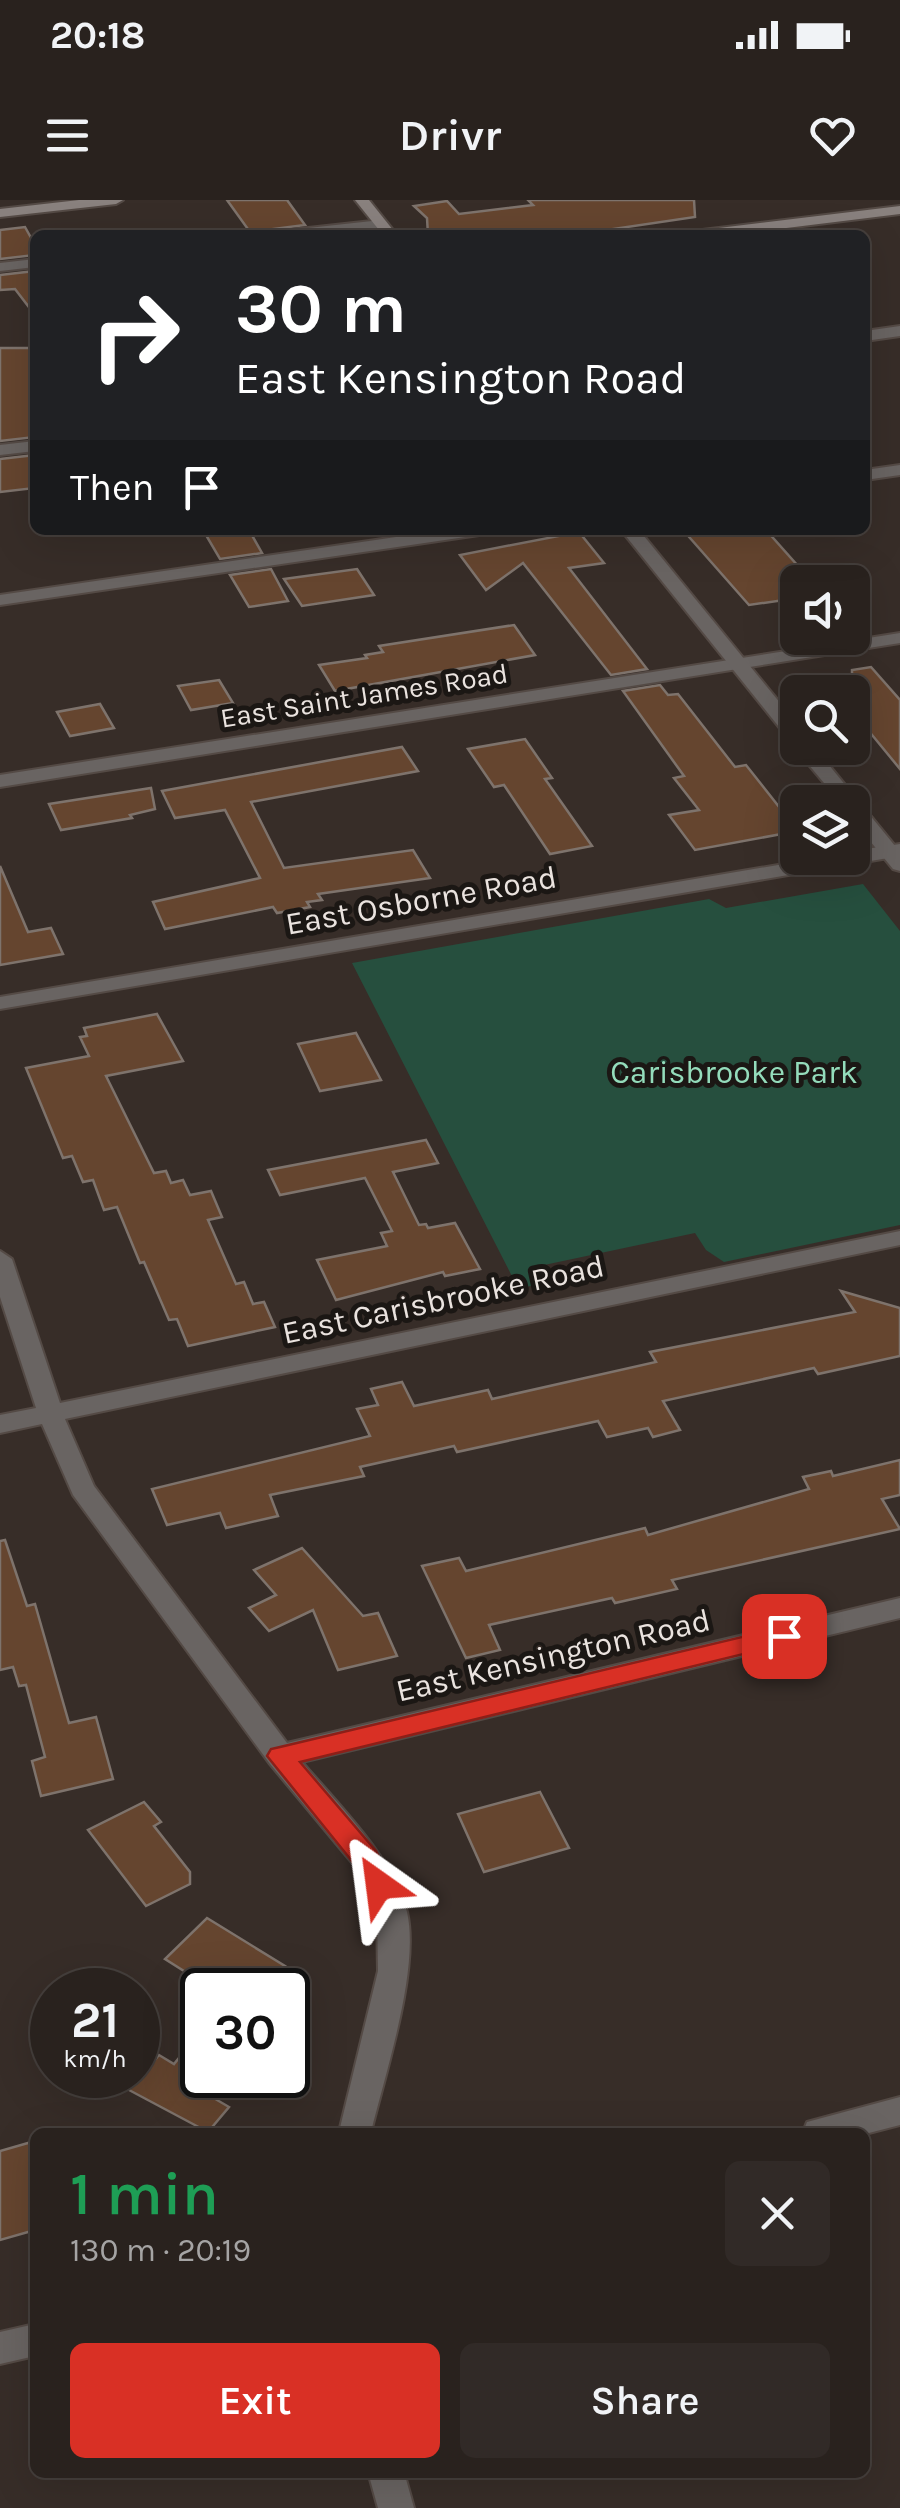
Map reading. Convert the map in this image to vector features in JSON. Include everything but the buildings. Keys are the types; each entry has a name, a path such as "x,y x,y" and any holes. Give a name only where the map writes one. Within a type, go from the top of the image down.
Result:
{"main road":[{"path":"0,213 44,204 116,200"},
{"path":"362,200 385,230"},
{"path":"735,230 900,210"}],"street":[{"path":"0,267 30,264"},
{"path":"870,335 900,331"},
{"path":"0,450 30,447"},
{"path":"870,474 900,470"},
{"path":"0,600 445,535"},
{"path":"634,535 780,716"},
{"name":"East Saint James Road","path":"0,781 900,638"},
{"path":"819,765 835,785"},
{"path":"870,826 896,855"},
{"name":"East Osborne Road","path":"870,857 896,855"},
{"name":"East Osborne Road","path":"0,1003 780,870"},
{"name":"East Carisbrooke Road","path":"0,1424 900,1238"},
{"path":"0,1259 50,1413 82,1489 280,1756 366,1858 392,1912 393,1971 356,2128"},
{"name":"East Kensington Road","path":"280,1756 900,1608"},
{"path":"834,2128 900,2111"},
{"path":"0,2348 30,2341"},
{"path":"388,2478 396,2508"}],"green space":[{"name":"Carisbrooke Park","path":"863,884 900,931 900,1225 724,1262 706,1250 695,1233 530,1268 537,1285 518,1288 352,963 709,899 726,908"}],"route":[{"path":"379,1885 366,1858 280,1756 784,1636"}]}
